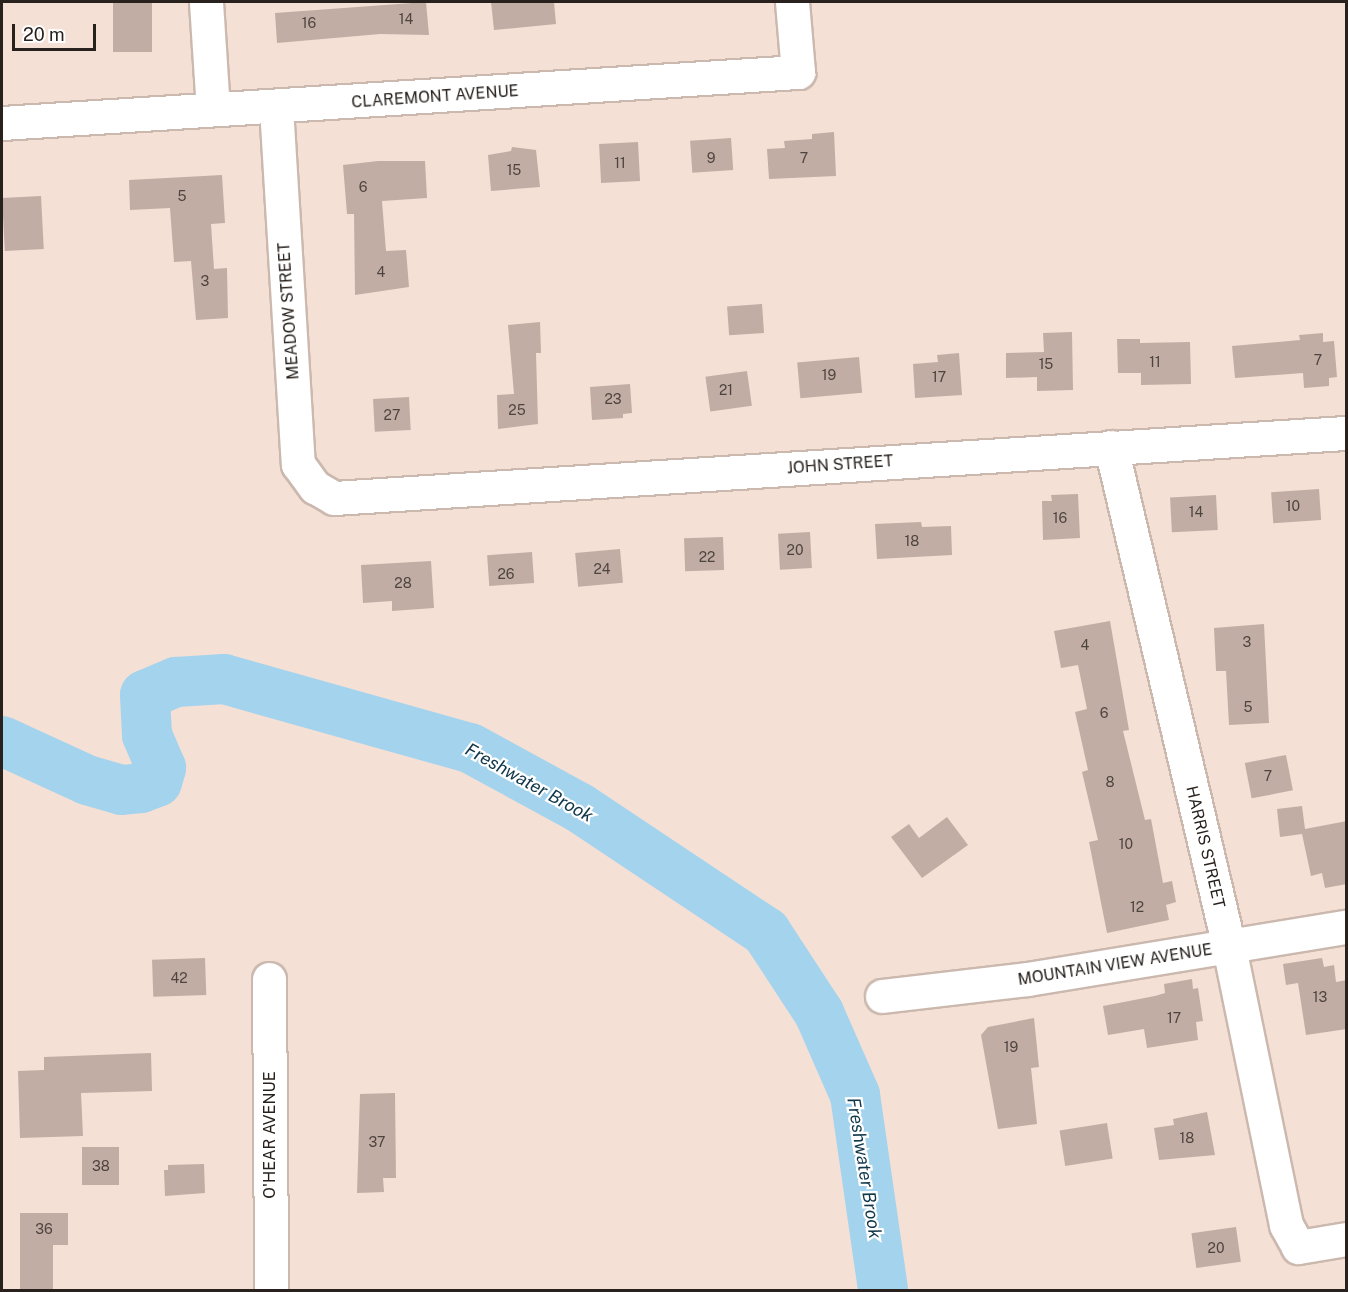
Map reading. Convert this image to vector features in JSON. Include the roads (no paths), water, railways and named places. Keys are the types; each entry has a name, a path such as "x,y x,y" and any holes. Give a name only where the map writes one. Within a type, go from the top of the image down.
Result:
{"street":[{"path":"206,2 213,109"},
{"name":"CLAREMONT AVENUE","path":"2,123 798,72 792,2"},
{"name":"MEADOW STREET","path":"276,107 298,464 315,487 334,498"},
{"name":"JOHN STREET","path":"334,498 1347,433"},
{"name":"HARRIS STREET","path":"1111,447 1229,947 1286,1225 1298,1247 1347,1239"},
{"name":"MOUNTAIN VIEW AVENUE","path":"882,996 1027,979 1347,927"},
{"name":"O'HEAR AVENUE","path":"268,979 271,1290"}],"waterway":[{"name":"Freshwater Brook","path":"2,741 87,780 122,790 141,788 157,782 161,768 147,735 145,695 176,682 224,679 470,748 580,808 766,932 819,1013 855,1095 883,1290"}]}
